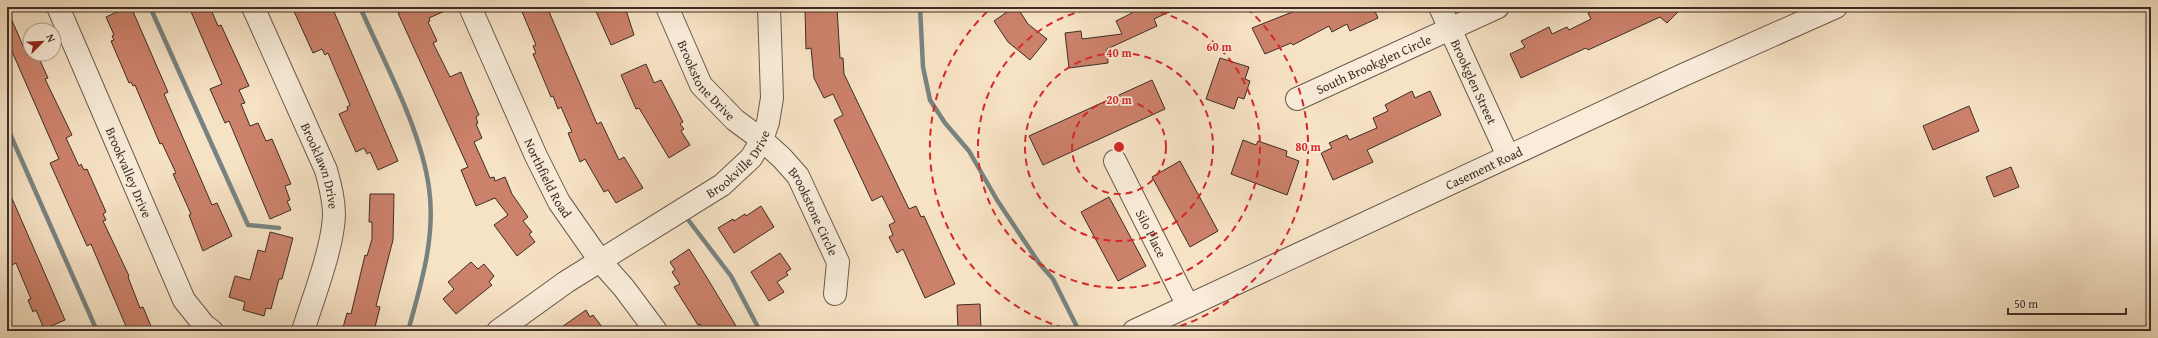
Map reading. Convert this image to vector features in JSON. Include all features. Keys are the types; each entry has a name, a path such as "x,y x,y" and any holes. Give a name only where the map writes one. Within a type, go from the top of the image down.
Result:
{"street":[{"name":"Brookvalley Drive","path":"58,7 184,300 204,325 212,331"},
{"name":"Brooklawn Drive","path":"253,7 326,170 333,193 334,215 332,232 303,331"},
{"name":"Northfield Road","path":"470,7 536,156 556,195 601,262 624,288 656,331"},
{"name":"Brookstone Drive","path":"667,7 701,85 735,120 762,140"},
{"name":"Brookville Drive","path":"498,331 566,282 601,262 722,185 751,158 762,140 768,122 772,98 769,7"},
{"name":"Brookglen Street","path":"1440,7 1508,156"},
{"name":"South Brookglen Circle","path":"1297,99 1498,7"},
{"name":"Casement Road","path":"1134,331 1823,10"},
{"name":"Brookstone Circle","path":"762,140 798,176 805,190 838,262 835,294"},
{"name":"Silo Place","path":"1115,160 1188,306"}],"building":[{"path":"131,7 168,92 164,94 212,205 217,203 232,236 203,251 189,215 191,214 173,174 176,173 162,143 160,144 135,85 133,86 131,82 129,83 111,41 114,40 112,36 114,35 106,17"},
{"path":"189,7 210,7 218,26 221,25 249,86 239,90 245,103 241,104 250,126 258,123 266,141 272,139 291,184 285,186 290,200 287,201 291,210 270,219 229,121 225,123 210,89 222,84"},
{"path":"292,7 332,7 398,161 378,170 370,152 367,154 364,148 356,152 339,114 348,110 347,107 350,105 328,53 325,55 322,49 313,53"},
{"path":"412,7 454,7 429,18 430,21 428,22 437,41 433,43 450,77 461,72 479,115 476,117 478,123 476,124 482,138 474,142 490,178 494,177 495,181 505,177 512,194 528,217 523,221 532,232 529,234 535,242 517,256 494,225 508,215 495,198 476,206 461,170 468,167 398,13"},
{"path":"520,7 547,7 597,124 601,122 619,160 624,157 643,188 616,203 608,190 604,192 585,159 580,162 568,133 572,132 561,107 558,109 553,96 551,97 533,54 536,53 533,46 536,45"},
{"path":"594,7 625,7 634,35 611,45"},
{"path":"1014,7 1017,7 1028,24 1047,39 1030,60 1008,42 994,21"},
{"path":"1129,7 1180,7 1154,19 1157,26 1107,49 1108,63 1069,68 1065,33 1081,31 1082,39 1122,34 1116,21 1132,13"},
{"path":"1305,7 1311,7 1313,11 1322,7 1373,7 1378,18 1350,31 1347,24 1332,32 1329,26 1293,45 1291,43 1265,54 1252,28"},
{"path":"1600,7 1683,7 1667,23 1660,17 1588,50 1586,48 1521,78 1510,54 1525,47 1521,41 1549,27 1552,34 1567,27 1569,30 1591,19 1588,13"},
{"path":"837,8 840,58 843,58 844,74 909,209 916,206 921,217 924,216 955,284 925,298 903,249 897,253 889,237 893,235 889,225 895,222 882,196 872,201 834,120 843,115 833,94 824,98 814,78 811,48 806,49 805,9"},
{"path":"7,9 22,44 22,62 41,62 48,78 45,79 72,135 66,138 79,166 81,164 84,170 87,169 106,212 103,214 106,220 103,221 129,276 128,277 140,308 143,307 153,331 128,331 91,244 87,246 50,163 59,159 7,40"},
{"path":"1220,58 1249,67 1245,79 1250,81 1244,99 1238,97 1234,109 1206,99"},
{"path":"646,64 654,83 661,80 683,122 680,124 684,129 681,131 690,145 669,158 639,108 636,109 621,75"},
{"path":"1152,80 1165,109 1043,165 1029,136"},
{"path":"1412,91 1415,98 1430,91 1441,115 1367,150 1373,162 1333,180 1321,153 1332,148 1329,143 1347,135 1349,140 1377,128 1373,118 1388,111 1385,105"},
{"path":"1969,106 1979,131 1933,150 1923,126"},
{"path":"1243,140 1256,145 1258,141 1287,151 1286,156 1299,161 1287,195 1231,174"},
{"path":"1180,161 1218,231 1190,247 1152,177"},
{"path":"2011,167 2019,187 1994,197 1986,177"},
{"path":"7,187 65,320 44,329 36,310 33,312 28,300 31,299 16,263 12,265 7,254"},
{"path":"370,194 394,194 393,240 376,306 380,307 374,331 342,331 347,313 351,314 365,255 367,256 372,239 372,222 369,222"},
{"path":"1109,197 1146,266 1118,281 1081,212"},
{"path":"761,206 774,227 734,253 718,228 733,219 734,221 745,214 746,216"},
{"path":"270,232 293,238 282,279 279,279 271,309 266,308 264,316 243,310 245,302 229,297 235,276 250,280 258,250 265,252"},
{"path":"689,249 739,331 708,331 704,326 702,327 700,324 698,325 674,287 680,284 672,272 675,270 670,262"},
{"path":"780,253 791,269 786,272 788,275 777,282 784,292 769,301 751,272"},
{"path":"471,262 478,269 484,264 494,276 489,282 492,285 456,314 443,299 454,289 448,282"},
{"path":"980,304 981,331 958,331 957,305"},
{"path":"586,310 590,317 593,315 605,331 556,331"}],"waterway":[{"path":"150,7 248,225 279,228"},
{"path":"360,7 410,119 425,166 429,188 431,206 429,242 418,296 408,331"},
{"path":"920,7 923,67 930,100 945,123 969,151 997,200 1039,263 1053,279 1079,331"},
{"path":"7,127 97,331"},
{"path":"686,217 731,276 760,331"}]}
